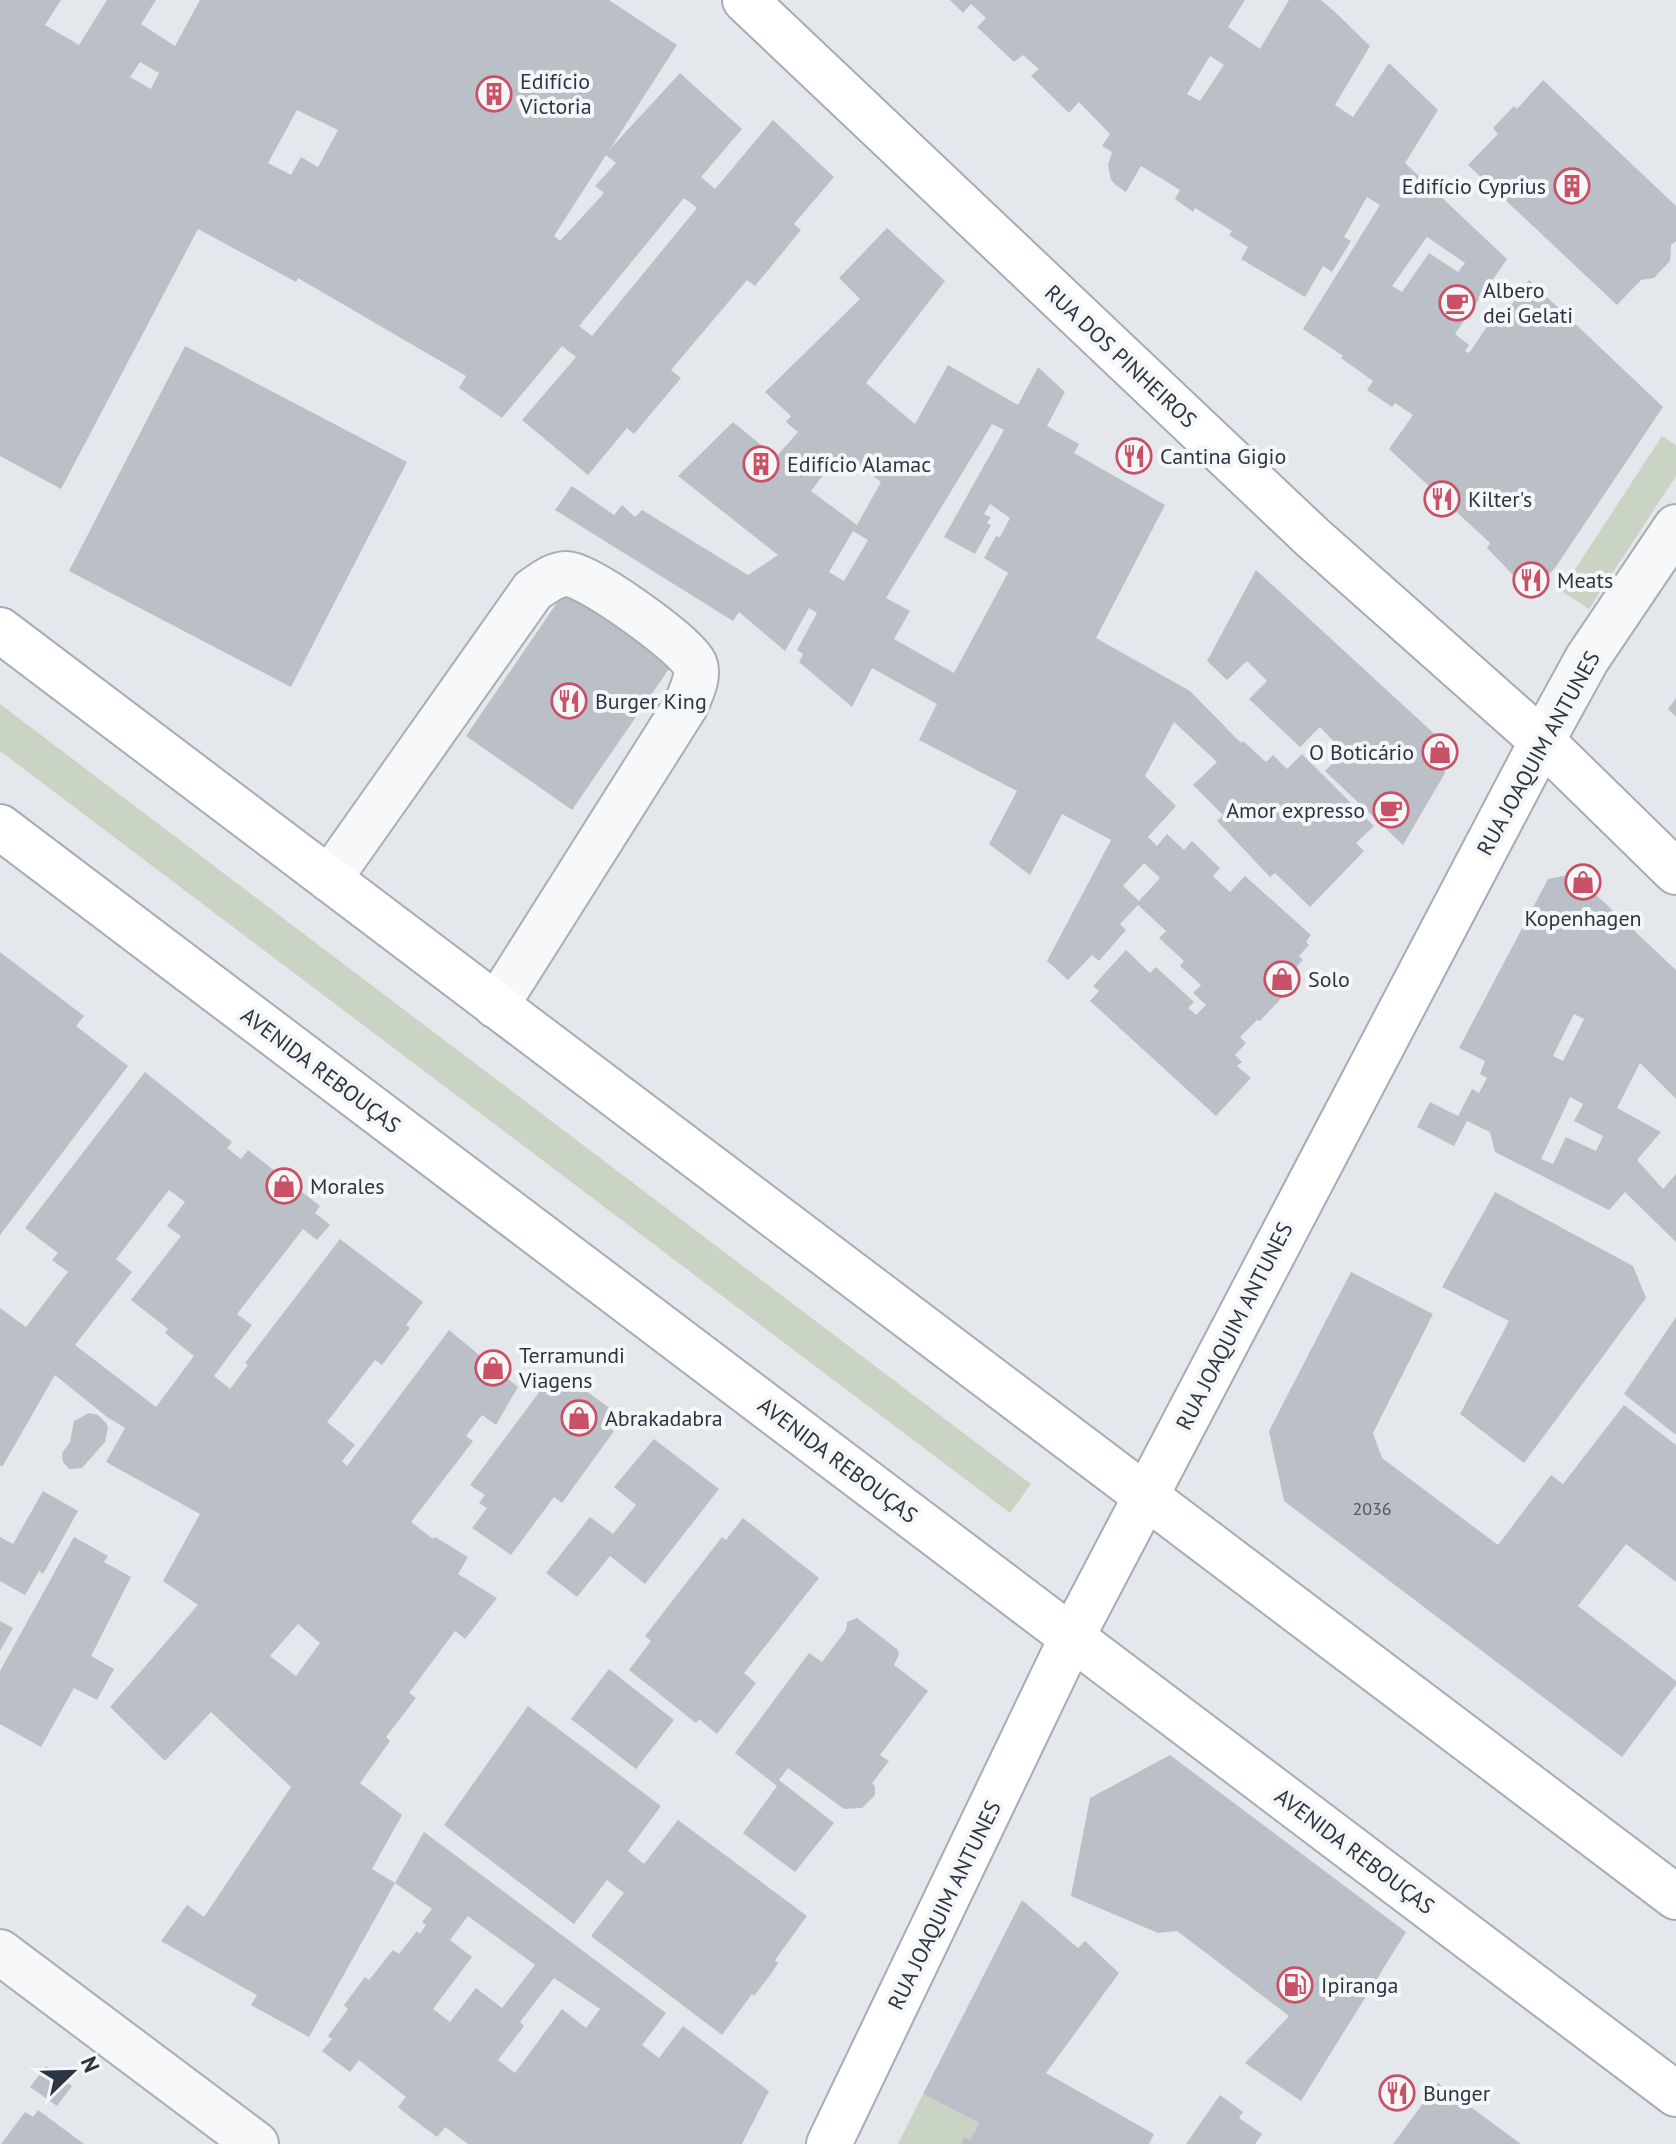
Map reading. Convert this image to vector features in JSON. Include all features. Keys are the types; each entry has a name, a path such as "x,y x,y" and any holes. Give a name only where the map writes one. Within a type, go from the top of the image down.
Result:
{"main road":[{"name":"RUA DOS PINHEIROS","path":"745,0 1312,537 1542,741 1676,872"},
{"path":"0,630 1676,1897"},
{"name":"RUA JOAQUIM ANTUNES","path":"829,2144 1072,1637 1542,741"},
{"name":"AVENIDA REBOUÇAS","path":"0,827 1676,2094"}],"street":[{"name":"RUA JOAQUIM ANTUNES","path":"1542,741 1587,659 1676,527"},
{"path":"329,879 533,590 555,576 569,573 588,579 680,646 695,664 695,681 686,705 496,1006"},
{"path":"0,1952 256,2144"}],"green space":[{"path":"1662,436 1676,445 1676,476 1589,609 1561,591"},
{"path":"0,704 1031,1484 1010,1513 0,751"},
{"path":"923,2094 979,2123 970,2140 961,2144 898,2144"}],"building":[{"path":"0,0 61,0 45,25 79,45 107,0 156,0 141,24 175,46 200,0 609,0 677,45 610,149 680,73 742,129 701,177 715,189 773,120 834,177 794,224 801,230 755,286 747,280 671,370 681,378 634,434 627,428 588,475 522,420 576,357 562,346 502,418 459,388 466,376 298,278 296,282 198,229 61,489 0,456","holes":["140,62 159,73 151,89 130,77","297,110 338,130 318,167 301,157 291,175 268,163","606,155 616,163 595,186 604,193 560,241 554,236","684,198 697,208 592,336 579,326"]},
{"path":"950,0 1245,0 1228,27 1260,49 1289,0 1321,0 1336,13 1370,46 1335,105 1353,117 1389,63 1438,110 1405,163 1507,259 1455,334 1469,345 1465,351 1469,353 1499,309 1505,314 1529,280 1663,407 1555,568 1547,576 1533,580 1513,575 1487,548 1490,543 1389,449 1413,415 1395,403 1392,407 1367,390 1373,381 1303,329 1380,205 1367,197 1344,237 1351,241 1332,272 1323,266 1305,297 1241,259 1248,247 1229,235 1232,231 1195,208 1193,212 1175,199 1180,190 1141,166 1126,192 1116,185 1111,180 1108,165 1112,152 1102,146 1110,134 1079,102 1069,113 1031,76 1039,69 1023,55 1014,62 977,27 986,18 971,4 963,13","holes":["1210,56 1224,65 1200,101 1187,94","1427,237 1465,263 1458,272 1429,253 1402,292 1392,286"]},
{"name":"Edifício Cyprius","path":"1543,80 1676,206 1676,241 1671,245 1670,261 1654,278 1641,280 1617,305 1468,165 1498,134 1493,128 1514,106 1517,109"},
{"path":"887,228 945,281 866,383 915,424 948,365 1018,405 1038,367 1065,392 1047,426 1079,444 1074,453 1165,505 1096,638 1190,691 1241,743 1243,741 1266,762 1273,755 1287,769 1302,754 1374,826 1356,843 1364,851 1310,907 1275,873 1270,877 1217,821 1223,815 1193,785 1217,762 1174,722 1145,776 1176,806 1148,837 1157,846 1167,834 1184,850 1192,841 1220,868 1213,876 1230,892 1245,876 1311,935 1306,942 1309,945 1299,956 1303,960 1278,987 1286,993 1240,1037 1246,1043 1235,1055 1242,1062 1237,1066 1251,1078 1216,1116 1090,1001 1099,991 1093,986 1126,950 1150,973 1156,967 1194,1002 1188,1008 1196,1015 1206,1005 1193,993 1201,985 1180,966 1184,961 1159,938 1166,931 1138,905 1120,924 1126,930 1099,961 1092,955 1068,980 1047,961 1111,840 1062,814 1030,875 989,844 1017,791 919,740 937,704 872,668 852,707 799,662 803,654 797,650 817,613 809,608 785,651 739,612 733,621 555,510 572,486 614,515 622,505 635,517 642,510 748,575 778,555 678,476 733,422 776,457 798,432 786,422 791,416 765,392 860,299 839,278","holes":["992,424 1004,430 944,537 975,554 991,525 987,523 991,517 984,514 990,504 1010,518 984,558 1008,573 954,673 894,639 910,611 886,598","851,459 881,482 857,525 811,491 835,460 845,468","853,531 868,540 844,581 829,572","1144,863 1160,878 1139,901 1123,886"]},
{"path":"185,346 407,462 291,687 69,571"},
{"path":"1256,570 1440,739 1445,773 1403,845 1325,771 1344,752 1320,727 1300,747 1249,699 1267,681 1247,661 1227,680 1207,661"},
{"name":"Burger King","path":"565,591 671,666 572,810 466,736"},
{"path":"1676,698 1676,717 1668,709"},
{"path":"1574,874 1676,970 1676,1099 1640,1063 1617,1108 1661,1132 1637,1160 1663,1189 1676,1174 1676,1242 1625,1192 1609,1210 1495,1152 1490,1132 1467,1121 1454,1146 1417,1127 1430,1102 1458,1116 1472,1089 1479,1093 1487,1078 1480,1074 1485,1061 1459,1048 1548,879","holes":["1574,1014 1584,1019 1563,1061 1553,1056","1570,1097 1583,1104 1574,1121 1603,1136 1596,1151 1566,1137 1553,1164 1541,1159"]},
{"path":"0,952 84,1016 76,1026 128,1066 0,1235"},
{"path":"145,1072 232,1142 227,1148 241,1159 248,1150 320,1206 315,1213 330,1225 317,1240 303,1229 237,1314 252,1325 214,1376 230,1389 248,1365 245,1363 340,1239 423,1302 406,1325 410,1328 382,1365 375,1360 327,1422 355,1445 342,1461 347,1466 449,1330 518,1387 496,1425 482,1415 466,1436 473,1441 411,1522 433,1539 435,1537 468,1557 458,1574 497,1598 465,1639 455,1631 409,1693 416,1698 386,1737 390,1741 360,1783 402,1815 372,1869 395,1883 309,2037 251,2005 257,1995 161,1941 187,1905 204,1917 291,1787 211,1712 165,1761 110,1707 198,1605 163,1581 200,1514 106,1462 125,1428 55,1375 2,1467 0,1465 0,1308 26,1327 68,1272 52,1260 58,1253 25,1228","holes":["169,1190 185,1202 167,1226 181,1236 131,1300 168,1329 165,1333 194,1356 156,1407 75,1345 132,1272 116,1259","298,1624 320,1643 296,1676 270,1656"]},
{"path":"1495,1192 1633,1266 1646,1298 1524,1463 1460,1414 1509,1321 1442,1287"},
{"path":"1351,1272 1433,1314 1373,1433 1382,1458 1498,1545 1551,1475 1563,1484 1624,1405 1676,1445 1676,1582 1626,1544 1578,1606 1676,1681 1622,1757 1284,1501 1269,1431"},
{"path":"1676,1317 1676,1435 1624,1394"},
{"path":"564,1375 615,1412 606,1426 614,1431 562,1503 554,1497 511,1555 472,1528 487,1508 479,1503 485,1495 470,1485 546,1383 554,1389"},
{"path":"89,1413 98,1415 106,1423 105,1442 82,1468 69,1469 63,1462 62,1453 70,1442 74,1421"},
{"path":"654,1439 719,1489 645,1584 610,1556 577,1597 546,1573 590,1517 613,1534 636,1505 614,1487"},
{"path":"43,1491 78,1511 43,1574 39,1571 25,1595 0,1581 0,1537 13,1544"},
{"path":"743,1518 819,1578 744,1673 756,1683 717,1734 699,1719 696,1723 629,1670 651,1641 645,1636 722,1537 726,1540"},
{"path":"74,1537 108,1556 104,1562 131,1577 91,1656 114,1669 97,1700 74,1688 41,1747 0,1724 0,1671"},
{"path":"857,1618 898,1650 894,1665 928,1691 880,1755 889,1761 872,1783 875,1795 862,1808 844,1809 788,1768 779,1780 834,1823 795,1872 743,1833 777,1786 735,1753 809,1653 822,1662 846,1630 847,1622"},
{"path":"0,1621 13,1628 0,1651"},
{"path":"609,1669 674,1720 636,1769 571,1719"},
{"path":"528,1706 661,1806 628,1851 644,1864 678,1820 807,1916 775,1960 778,1963 771,1974 722,2035 591,1936 624,1893 607,1880 574,1924 444,1825"},
{"path":"1170,1755 1406,1932 1301,2101 1245,2063 1289,2016 1177,1931 1158,1933 1071,1896 1090,1798"},
{"path":"424,1832 666,2013 642,2045 659,2058 683,2026 769,2091 742,2144 468,2144 445,2127 437,2137 405,2113 398,2107 406,2097 359,2060 350,2072 322,2051 332,2039 328,2036 348,2009 344,2005 365,1977 369,1980 393,1950 399,1954 417,1931 420,1934 426,1925 422,1922 432,1909 395,1883","holes":["468,1916 535,1965 502,2008 476,1988 450,2022 433,2009 472,1957 450,1940","554,1978 600,2009 586,2028 562,2009 515,2073 498,2060 524,2026 520,2022"]},
{"path":"1022,1900 1078,1948 1085,1941 1119,1973 1046,2073 1154,2134 1149,2144 961,2144 964,2137 970,2140 979,2123 923,2094"},
{"path":"46,2066 72,2086 57,2106 30,2087"},
{"path":"1438,2083 1521,2144 1393,2144"},
{"path":"1220,2095 1243,2112 1239,2118 1262,2134 1255,2144 1186,2144"},
{"path":"38,2110 84,2144 1,2144 25,2112 33,2117"}],"place":[{"name":"Edifício Victoria","path":"494,94"},
{"name":"Edifício Cyprius","path":"1572,186"},
{"name":"Albero dei Gelati","path":"1457,303"},
{"name":"Cantina Gigio","path":"1134,456"},
{"name":"Edifício Alamac","path":"761,464"},
{"name":"Kilter's","path":"1442,499"},
{"name":"Meats","path":"1531,580"},
{"name":"Burger King","path":"569,701"},
{"name":"O Boticário","path":"1440,752"},
{"name":"Amor expresso","path":"1391,810"},
{"name":"Kopenhagen","path":"1583,882"},
{"name":"Solo","path":"1282,979"},
{"name":"Morales","path":"284,1186"},
{"name":"Terramundi Viagens","path":"493,1368"},
{"name":"Abrakadabra","path":"579,1418"},
{"name":"Ipiranga","path":"1295,1985"},
{"name":"Bunger","path":"1397,2093"}]}
